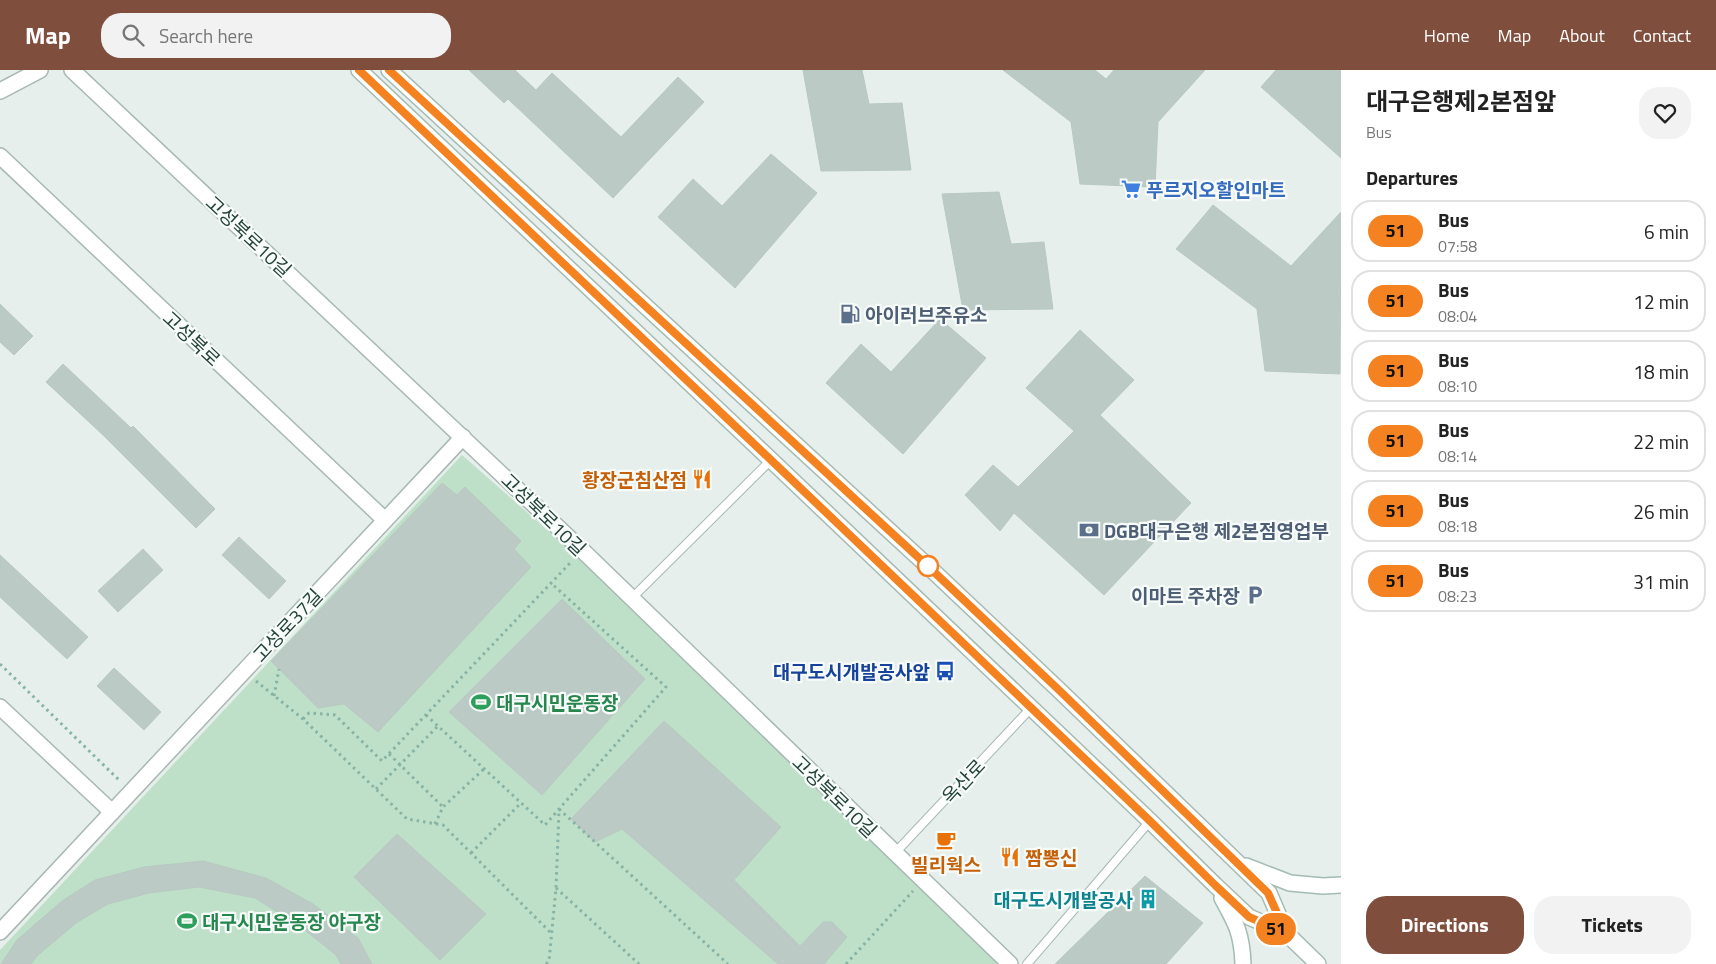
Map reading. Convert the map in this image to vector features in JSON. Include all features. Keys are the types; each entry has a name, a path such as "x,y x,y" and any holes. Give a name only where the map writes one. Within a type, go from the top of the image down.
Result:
{"main road":[{"path":"0,91 40,70"},
{"name":"고성북로10길","path":"72,70 582,550 1010,964"},
{"path":"359,70 771,460 1249,917 1286,933 1318,964"},
{"path":"389,70 932,570 1240,864 1268,893 1286,933"},
{"name":"고성북로","path":"0,156 385,520"},
{"name":"고성로37길","path":"0,932 463,437"},
{"path":"1,708 112,812"},
{"path":"1240,864 1290,883 1323,886 1341,885"},
{"path":"1215,885 1238,925 1243,950 1243,964"}],"lane":[{"path":"632,598 771,460"},
{"name":"옥산로","path":"895,853 1031,708"},
{"path":"1027,964 1150,821"}],"path":[{"path":"303,719 309,713 334,715 382,761 552,584 582,550"},
{"path":"426,715 545,825 666,687 552,584"},
{"path":"0,664 131,792"},
{"path":"274,696 279,669"},
{"path":"244,670 303,719 407,819 443,825 551,933"},
{"path":"376,789 438,726"},
{"path":"389,754 443,807"},
{"path":"435,824 443,807 484,769"},
{"path":"471,853 520,803"},
{"path":"546,964 549,961 556,888 558,810"},
{"path":"558,810 728,964"},
{"path":"846,964 922,880"},
{"path":"556,888 639,964"}],"green space":[{"name":"대구시민운동장","path":"462,455 587,565 874,838 998,964 0,964 0,950"}],"building":[{"path":"469,70 515,70 536,90 552,73 621,137 678,77 704,102 613,198 508,99 504,103"},
{"path":"803,70 862,70 869,104 902,103 911,170 821,171"},
{"path":"1003,70 1095,70 1106,79 1114,70 1205,70 1158,122 1155,187 1080,184 1071,122"},
{"path":"1276,70 1341,70 1341,158 1261,87"},
{"path":"771,154 817,193 735,288 658,217 693,179 722,206"},
{"path":"999,192 1011,244 1044,242 1053,309 963,310 942,194"},
{"path":"1213,205 1291,266 1341,212 1340,374 1265,371 1257,309 1176,249"},
{"path":"0,304 33,336 14,355 0,342"},
{"path":"940,319 986,358 903,454 826,383 861,344 891,372"},
{"path":"1080,330 1134,380 1100,415 1191,503 1104,595 1014,513 1000,531 965,495 993,465 1018,487 1074,431 1026,388"},
{"path":"63,364 131,428 133,426 215,509 196,528 103,435 46,382"},
{"path":"442,483 457,495 465,487 521,541 514,549 531,567 378,732 344,704 318,708 271,661"},
{"path":"239,537 286,581 269,599 222,555"},
{"path":"143,549 163,570 118,612 98,591"},
{"path":"0,555 88,637 67,659 0,597"},
{"path":"562,599 645,679 542,795 449,712"},
{"path":"114,668 161,712 144,730 97,686"},
{"path":"664,721 781,827 734,880 800,946 823,922 832,922 847,937 824,964 778,964 622,829 595,842 571,819"},
{"path":"397,834 486,914 440,960 354,877"},
{"path":"203,861 266,878 313,904 358,938 372,964 341,964 336,955 301,927 255,898 199,887 149,893 108,904 76,923 37,956 31,964 1,964 17,940 62,901 95,880 144,867"},
{"name":"대구도시개발공사","path":"1145,876 1203,923 1166,964 1055,964"}],"bus line":[{"name":"51","path":"359,70 771,460 1249,917 1286,933 1268,893 1240,864 932,570 389,70"}],"place":[{"name":"푸르지오할인마트","path":"1131,189"},
{"name":"아이러브주유소","path":"850,314"},
{"name":"황장군침산점","path":"702,479"},
{"name":"DGB대구은행 제2본점영업부","path":"1089,530"},
{"name":"이마트 주차장","path":"1255,595"},
{"name":"대구도시개발공사앞","path":"945,671"},
{"name":"대구시민운동장","path":"481,702"},
{"name":"빌리웍스","path":"946,840"},
{"name":"짬뽕신","path":"1010,857"},
{"name":"대구도시개발공사","path":"1148,899"},
{"name":"대구시민운동장 야구장","path":"187,921"}]}
